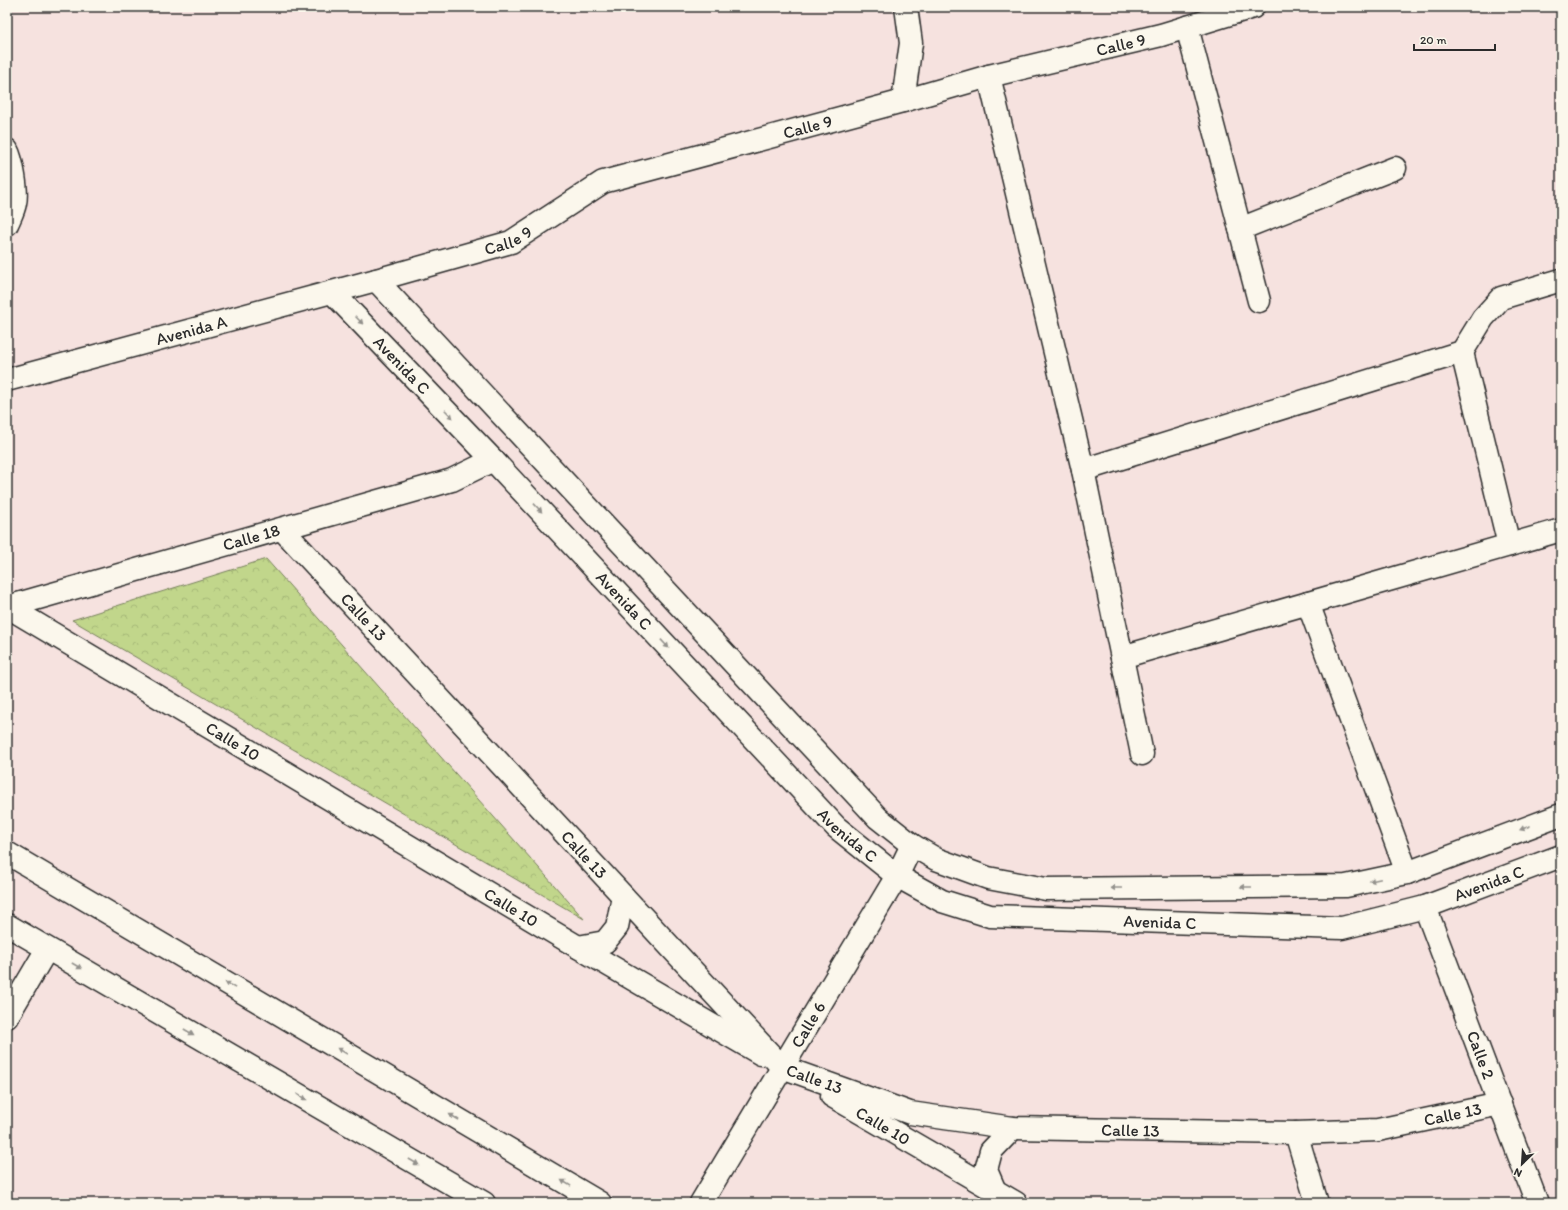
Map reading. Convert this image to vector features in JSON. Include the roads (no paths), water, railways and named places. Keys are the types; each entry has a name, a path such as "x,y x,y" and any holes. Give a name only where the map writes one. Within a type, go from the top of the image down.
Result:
{"street":[{"path":"903,101 911,43 906,7"},
{"name":"Calle 9","path":"376,280 510,242 603,182 903,101 989,76 1161,35 1253,7"},
{"path":"1187,27 1259,301"},
{"path":"989,76 1083,470 1142,754"},
{"path":"7,150 10,155 14,177 16,202 7,224"},
{"path":"1240,229 1395,168"},
{"name":"Avenida A","path":"7,380 376,280"},
{"name":"Avenida C","path":"376,280 878,818 912,845 936,859 988,878 1046,888 1346,886 1407,873 1561,815"},
{"path":"1083,470 1462,352 1483,318 1501,298 1561,280"},
{"name":"Avenida C","path":"332,292 494,460 836,826 896,876 942,901 990,916 1342,928 1425,907 1561,856"},
{"path":"1462,352 1509,545"},
{"name":"Calle 18","path":"8,607 282,530 452,480 494,460"},
{"name":"Calle 13","path":"282,530 782,1067 910,1114 1013,1128 1296,1134 1378,1130 1500,1104"},
{"path":"1122,657 1561,530"},
{"path":"1308,603 1407,873"},
{"name":"Calle 10","path":"8,607 578,947 1016,1203"},
{"name":"Calle 6","path":"702,1203 896,876 912,845"},
{"path":"7,853 600,1203"},
{"path":"578,947 605,942 617,927 623,896"},
{"name":"Calle 2","path":"1425,907 1537,1203"},
{"path":"7,925 484,1203"},
{"path":"7,1017 47,949"},
{"path":"994,1191 986,1170 991,1151 1013,1128"},
{"path":"1296,1134 1317,1203"}]}
